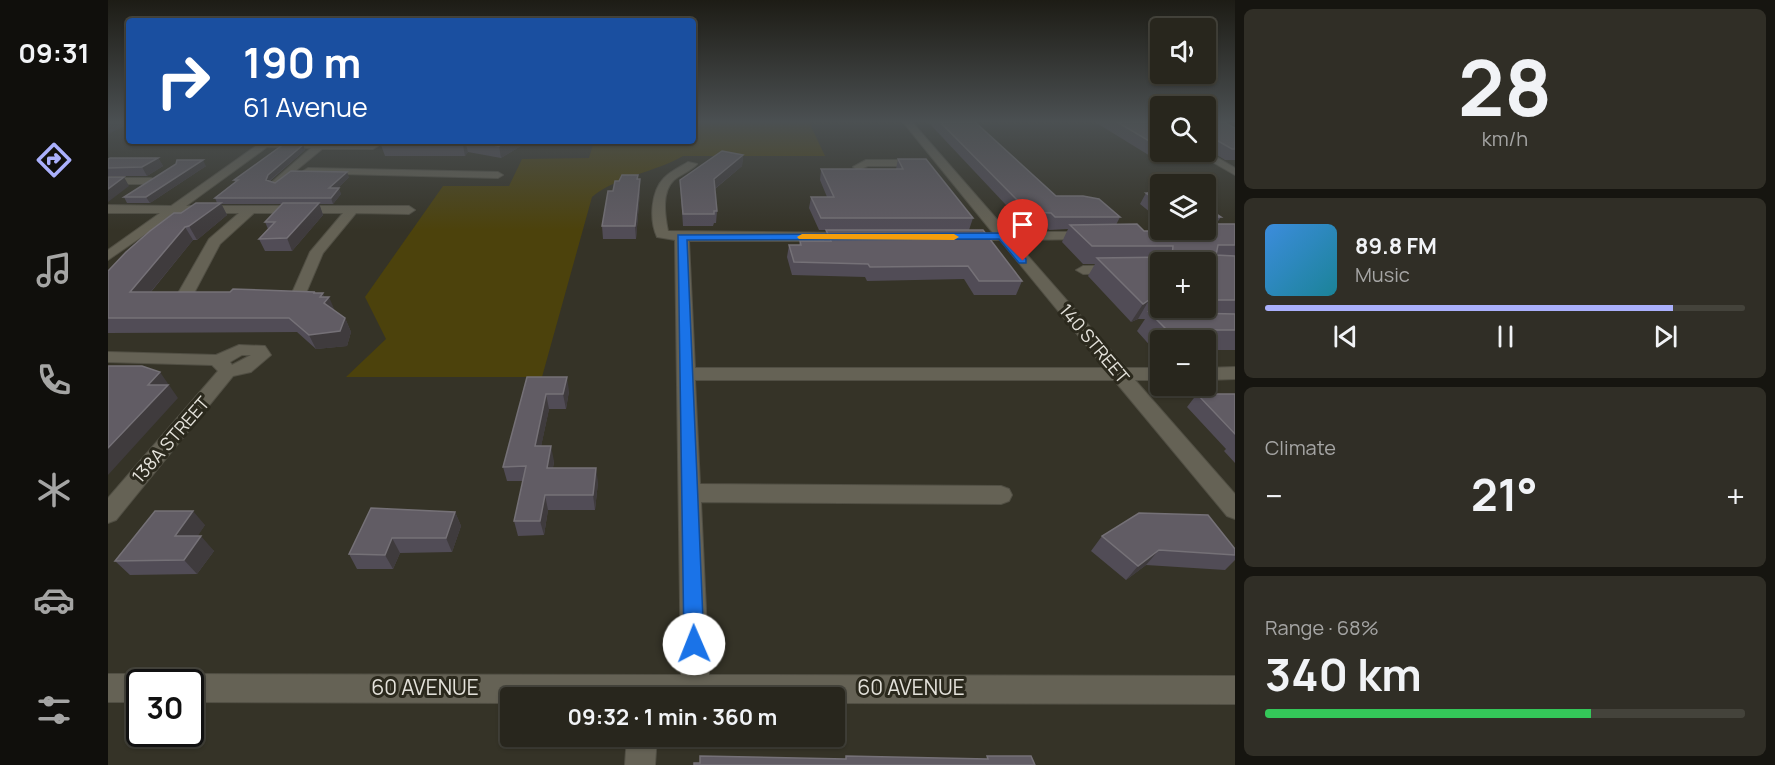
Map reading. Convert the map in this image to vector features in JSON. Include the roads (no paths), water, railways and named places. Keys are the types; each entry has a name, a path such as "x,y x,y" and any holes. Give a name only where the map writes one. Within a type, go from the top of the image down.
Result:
{"street":[{"path":"108,255 244,158"},
{"path":"276,184 307,158"},
{"name":"140 STREET","path":"937,158 1001,236 1230,499"},
{"path":"1216,161 1235,172"},
{"path":"858,167 866,163 941,163"},
{"path":"692,164 667,180 662,188 660,226 672,235 861,237"},
{"path":"291,171 498,175"},
{"path":"108,181 154,178 108,208"},
{"path":"108,208 409,210"},
{"path":"186,295 214,242 252,209"},
{"path":"299,293 317,252 352,210"},
{"path":"672,235 691,493 695,687"},
{"path":"945,237 1106,235"},
{"path":"1083,270 1150,269"},
{"name":"138A STREET","path":"108,357 198,357 222,366 108,514"},
{"path":"684,374 1150,374"},
{"path":"1216,374 1235,374"},
{"path":"691,493 1000,495"},
{"path":"108,687 126,688"},
{"name":"60 AVENUE","path":"204,688 500,691"},
{"name":"60 AVENUE","path":"845,689 1235,690"},
{"path":"640,765 641,747"}]}
